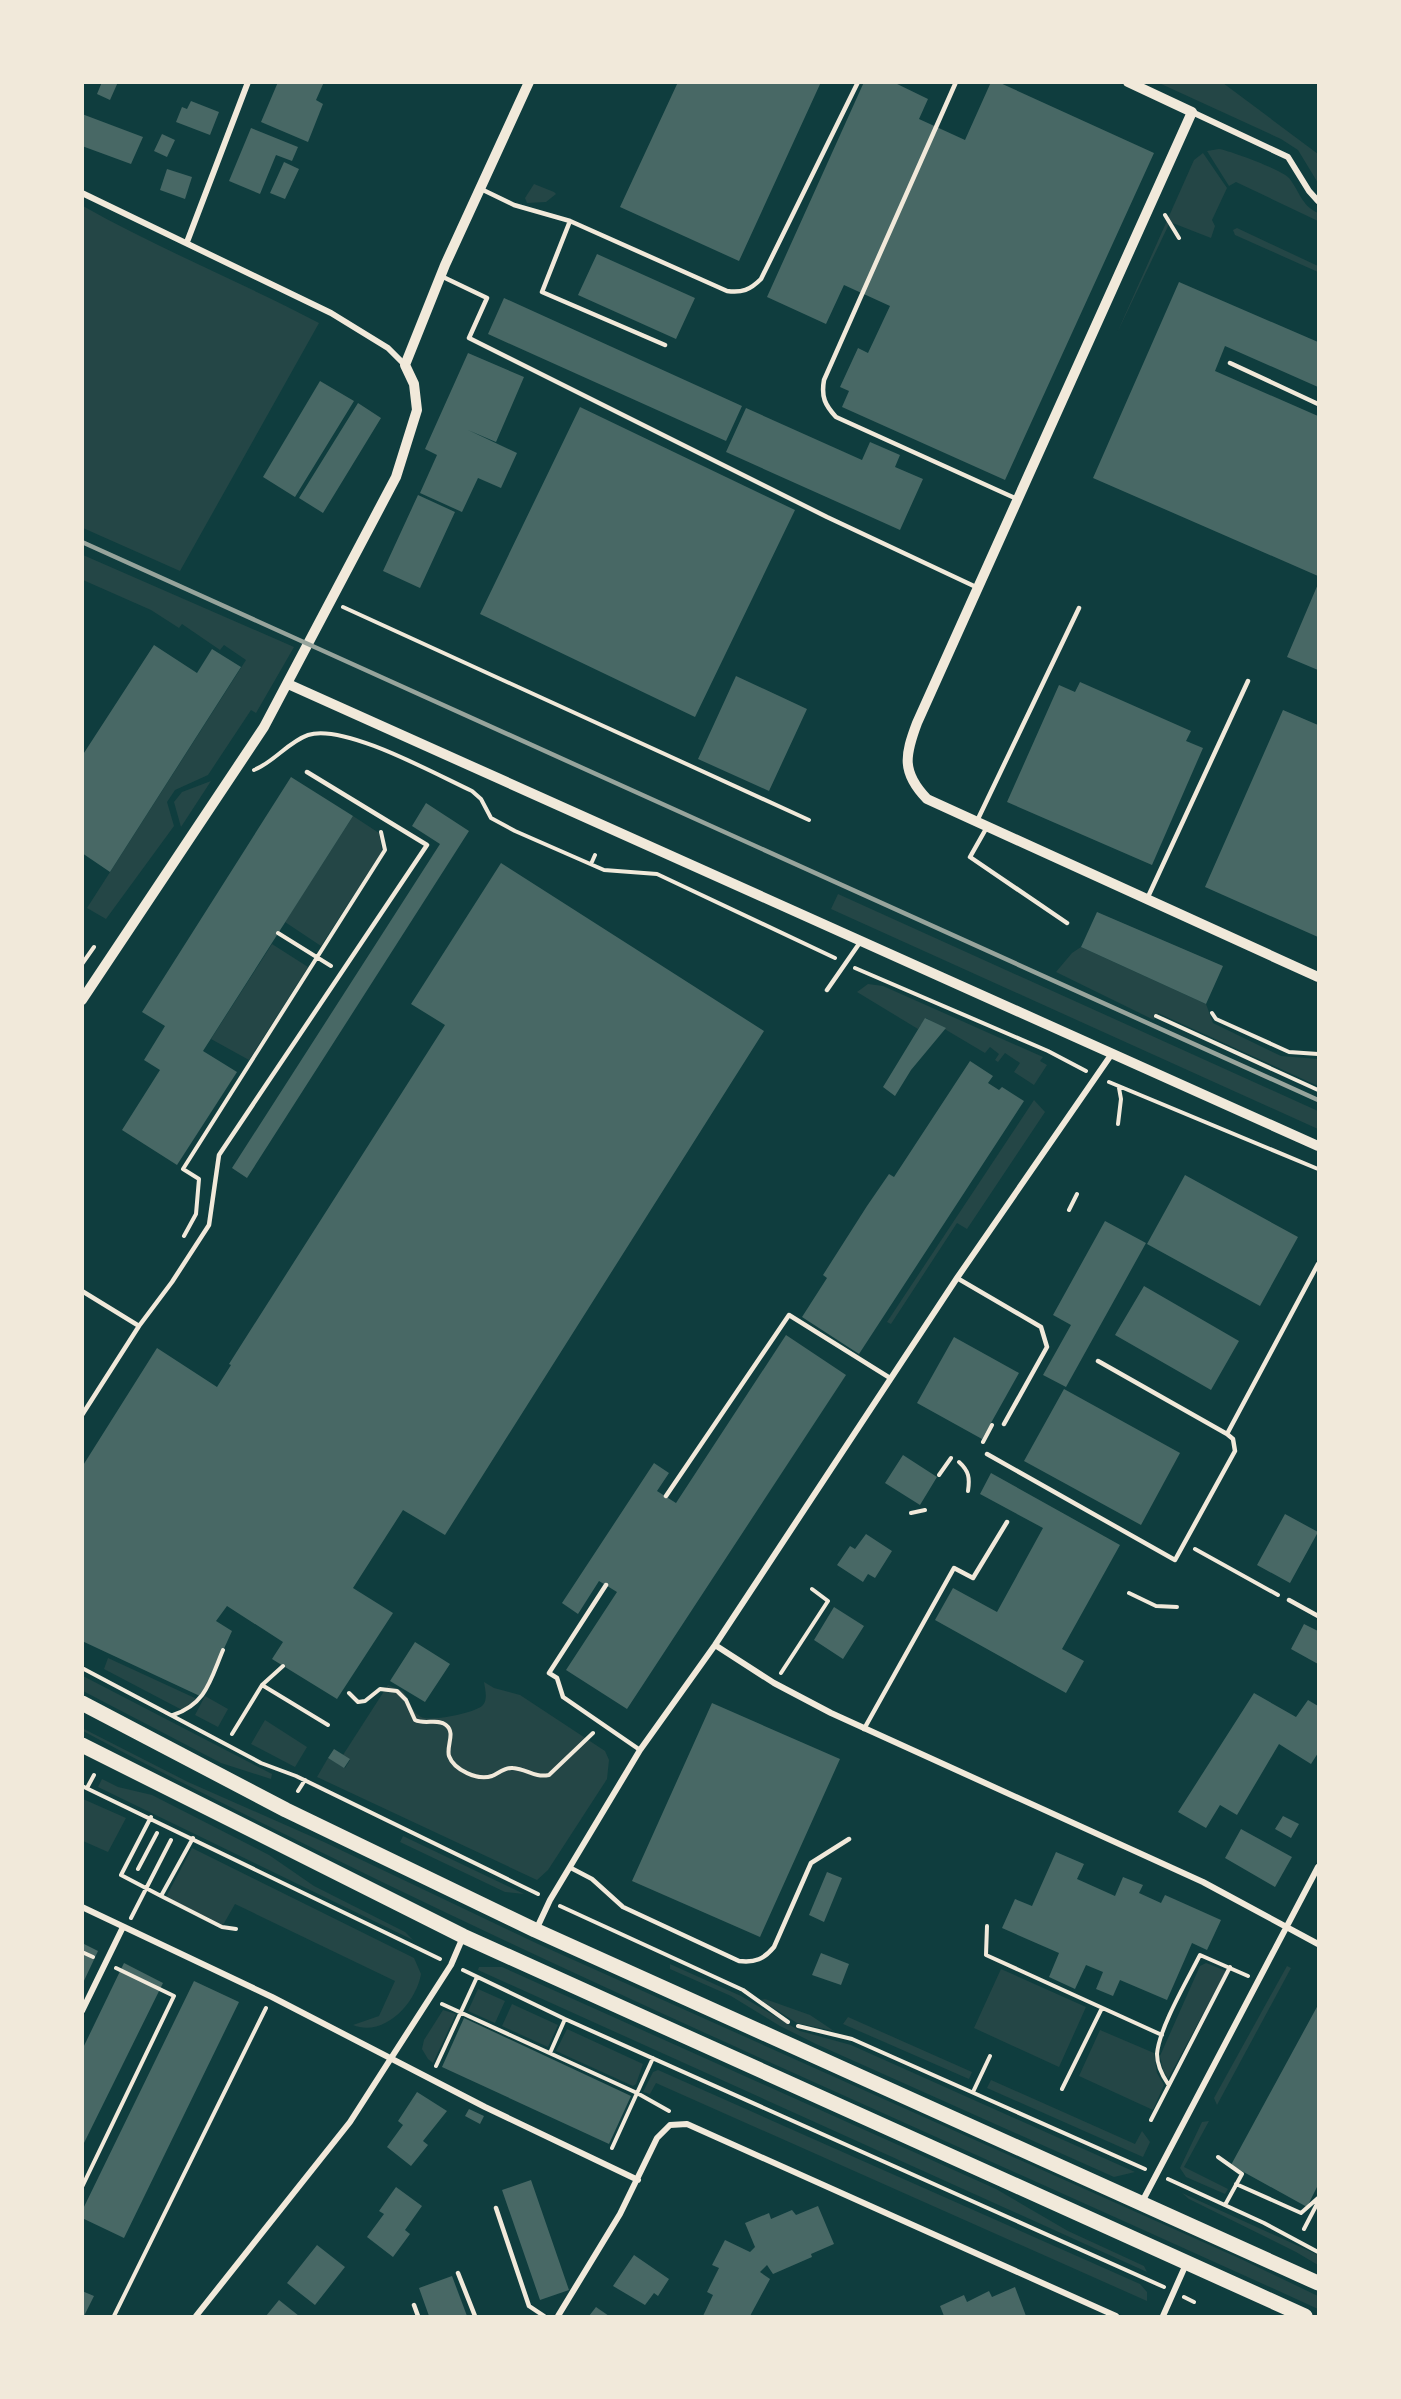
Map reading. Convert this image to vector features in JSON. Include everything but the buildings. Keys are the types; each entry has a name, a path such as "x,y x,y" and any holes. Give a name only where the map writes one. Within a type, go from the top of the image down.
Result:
{"main road":[{"path":"82,1703 286,1810 535,1930 1318,2283"},
{"path":"82,1745 463,1936 1305,2316"}],"street":[{"path":"187,242 248,82"},
{"path":"405,365 441,276 529,82"},
{"path":"1128,82 1271,147 1287,158 1318,201"},
{"path":"1192,112 917,723 908,749 907,769 915,787 927,799 1318,977"},
{"path":"82,194 187,242 331,313 388,348 405,365 414,384 417,410 396,477 288,684 241,762 82,1000"},
{"path":"288,684 1318,1146"},
{"path":"535,1930 550,1900 640,1750 715,1645 957,1278 1111,1055"},
{"path":"715,1645 774,1683 864,1729 1203,1882 1318,1944"},
{"path":"1141,2202 1318,1867"},
{"path":"82,1907 272,1997 389,2058 638,2180"},
{"path":"82,2011 123,1927"},
{"path":"196,2316 350,2122 389,2058 451,1965 463,1936"},
{"path":"558,2316 638,2180 657,2138 670,2125 687,2124 1116,2316"},
{"path":"1163,2316 1188,2262"}],"lane":[{"path":"481,189 514,205 570,221 727,291 739,293 752,288 761,279 858,82"},
{"path":"956,82 824,380 821,393 825,405 836,417 1019,500"},
{"path":"570,221 542,292 665,345"},
{"path":"441,276 487,298 469,338 827,517 979,588"},
{"path":"1230,363 1318,404"},
{"path":"976,823 1079,608"},
{"path":"1146,899 1248,681"},
{"path":"82,1415 139,1326 172,1282 209,1225 219,1155 428,845 307,772"},
{"path":"987,827 970,857 1067,923"},
{"path":"827,990 861,940"},
{"path":"1227,1434 1318,1264"},
{"path":"957,1278 1041,1327 1047,1347 1004,1424"},
{"path":"82,1291 139,1326"},
{"path":"666,1496 789,1315 890,1378"},
{"path":"987,1454 1175,1560 1235,1451 1233,1439 1098,1360"},
{"path":"864,1729 954,1568 973,1578 1007,1522"},
{"path":"606,1585 549,1673 556,1678 563,1697 640,1750"},
{"path":"1288,1600 1318,1616"},
{"path":"571,1868 592,1879 623,1907 739,1961 751,1963 766,1956 774,1947 811,1863 849,1839"},
{"path":"496,2208 529,2306 544,2316"},
{"path":"458,2273 475,2316"},
{"path":"414,2306 418,2316"}],"path":[{"path":"1165,215 1179,238"},
{"path":"332,601 809,820"},
{"path":"263,766 305,736 316,733 358,739 472,791 481,799 490,818 591,864 620,873 657,874 810,944 820,952"},
{"path":"177,1246 196,1214 199,1179 183,1169 385,850 382,832 373,826"},
{"path":"591,864 595,855"},
{"path":"278,933 342,972"},
{"path":"82,964 94,947"},
{"path":"867,974 887,980 1037,1047 1064,1062"},
{"path":"1212,1013 1216,1019 1289,1052 1318,1054"},
{"path":"1156,1016 1318,1090"},
{"path":"1118,1124 1121,1099 1118,1087 1144,1095 1318,1169"},
{"path":"1069,1210 1077,1194"},
{"path":"939,1475 951,1458"},
{"path":"959,1462 968,1469 970,1480 968,1491"},
{"path":"910,1513 925,1510"},
{"path":"1205,1555 1268,1589"},
{"path":"774,1683 828,1601 812,1589"},
{"path":"1129,1593 1156,1606 1177,1607"},
{"path":"172,1716 188,1710 201,1699 223,1650"},
{"path":"232,1734 262,1685 283,1666"},
{"path":"82,1668 261,1763 305,1780 533,1891"},
{"path":"262,1685 328,1725"},
{"path":"349,1693 358,1702 365,1701 380,1689 398,1691 406,1700 415,1720 424,1723 440,1722 447,1726 451,1735 448,1749 452,1761 463,1771 479,1776 492,1776 513,1768 533,1776 549,1775 588,1740 600,1723"},
{"path":"94,1775 85,1787 151,1817 451,1965"},
{"path":"298,1791 305,1780"},
{"path":"151,1817 121,1875 222,1927 236,1929"},
{"path":"138,1869 157,1833"},
{"path":"161,1896 193,1838"},
{"path":"136,1909 171,1840"},
{"path":"584,1919 743,1990 796,2026 852,2038 1141,2168"},
{"path":"987,1926 986,1955 1162,2035"},
{"path":"82,1952 95,1958"},
{"path":"1168,2084 1160,2072 1157,2054 1162,2035 1200,1954 1257,1981"},
{"path":"1151,2120 1230,1967"},
{"path":"82,2187 174,1996 121,1970"},
{"path":"468,1972 565,2019 1151,2280"},
{"path":"435,2067 477,1977"},
{"path":"114,2316 272,1997"},
{"path":"442,2004 660,2104 687,2124"},
{"path":"1062,2089 1102,2008"},
{"path":"550,2053 565,2019"},
{"path":"973,2092 990,2056"},
{"path":"612,2148 653,2058"},
{"path":"1218,2157 1242,2174 1225,2205"},
{"path":"1176,2183 1264,2223 1318,2252"},
{"path":"1236,2184 1301,2213 1318,2200"},
{"path":"1304,2229 1318,2200"}],"shaded area":[{"path":"1159,83 1223,83 1318,154 1318,183 1298,150 1281,139"},
{"path":"1219,149 1256,161 1289,178 1304,202 1318,213 1318,221 1236,182 1229,186 1207,151"},
{"path":"1203,153 1227,188 1212,220 1215,226 1211,238 1170,222 1117,333 1194,160"},
{"path":"534,184 556,194 546,202 527,203 525,198"},
{"path":"83,206 141,237 319,323 180,571 83,528"},
{"path":"1237,228 1318,266 1318,272 1235,235 1233,230"},
{"path":"83,555 294,647 256,713 251,710 208,775 175,790 167,802 174,826 106,919 87,908 246,660 224,645 220,650 182,624 179,628 151,610 83,580"},
{"path":"211,781 181,827 174,802 182,792"},
{"path":"353,816 379,833 382,851 321,946 285,922"},
{"path":"838,894 1318,1111 1318,1129 831,909"},
{"path":"272,944 308,967 249,1060 211,1039"},
{"path":"1081,947 1206,1004 1213,1023 1281,1056 1318,1059 1318,1086 1158,1013 1154,1020 1056,972 1072,953"},
{"path":"868,984 883,986 1043,1057 1040,1061 1047,1065 1034,1085 1014,1072 1020,1063 1005,1053 998,1062 995,1060 999,1054 990,1047 985,1053 926,1018 918,1029 857,992"},
{"path":"1034,1100 1045,1112 967,1229 957,1223 891,1324 887,1322"},
{"path":"108,1658 197,1699 184,1711 104,1669"},
{"path":"83,1676 272,1774 271,1779 221,1763 83,1691"},
{"path":"484,1682 494,1688 520,1695 605,1751 609,1760 607,1779 548,1870 537,1880 317,1777 328,1758 345,1768 350,1760 343,1755 388,1685 403,1691 413,1709 421,1717 443,1718 463,1714 483,1705 486,1697"},
{"path":"205,1696 228,1709 218,1727 195,1715"},
{"path":"265,1720 307,1747 295,1767 251,1744"},
{"path":"82,1728 188,1782 324,1842 538,1944 1243,2260 1318,2296 1318,2309 542,1958 387,1885 235,1809 83,1731"},
{"path":"102,1779 118,1787 152,1795 269,1855 314,1886 405,1932 413,1940 98,1787"},
{"path":"83,1799 126,1818 108,1852 83,1841"},
{"path":"403,1836 524,1894 505,1892 400,1842"},
{"path":"192,1848 414,1958 421,1974 413,1996 397,2015 387,2022 376,2027 365,2028 353,2025 379,2016 395,1981 235,1904 223,1925 166,1897"},
{"path":"1206,1963 1226,1971 1168,2079 1160,2056 1200,1966"},
{"path":"670,1964 741,1996 800,2031 851,2045 1135,2172 1114,2177 816,2044 780,2026 731,1996 670,1969"},
{"path":"1287,1966 1291,1968 1217,2105 1214,2098"},
{"path":"479,1967 502,1967 996,2189 1068,2231 1144,2266 1147,2272 478,1970"},
{"path":"1001,1969 1086,2007 1059,2067 974,2028"},
{"path":"478,1989 505,2001 495,2023 468,2011"},
{"path":"765,1999 810,2015 834,2031 797,2023 761,2000"},
{"path":"512,2004 558,2025 548,2047 502,2026"},
{"path":"443,2010 456,2014 433,2063 422,2049 424,2040"},
{"path":"848,2017 972,2072 969,2079 843,2024"},
{"path":"567,2029 643,2064 636,2084 633,2086 556,2051"},
{"path":"1100,2030 1154,2053 1157,2073 1164,2085 1153,2110 1079,2076"},
{"path":"658,2070 1140,2284 1147,2292 1147,2301 656,2083 650,2094 643,2092 653,2072"},
{"path":"991,2080 1135,2144 1142,2131 1150,2142 1143,2157 987,2088"},
{"path":"1209,2121 1184,2167 1228,2189 1225,2194 1186,2177 1180,2168 1202,2122"},
{"path":"1182,2193 1318,2255 1318,2265 1189,2199"}],"railway":[{"path":"82,542 1318,1100"}]}
